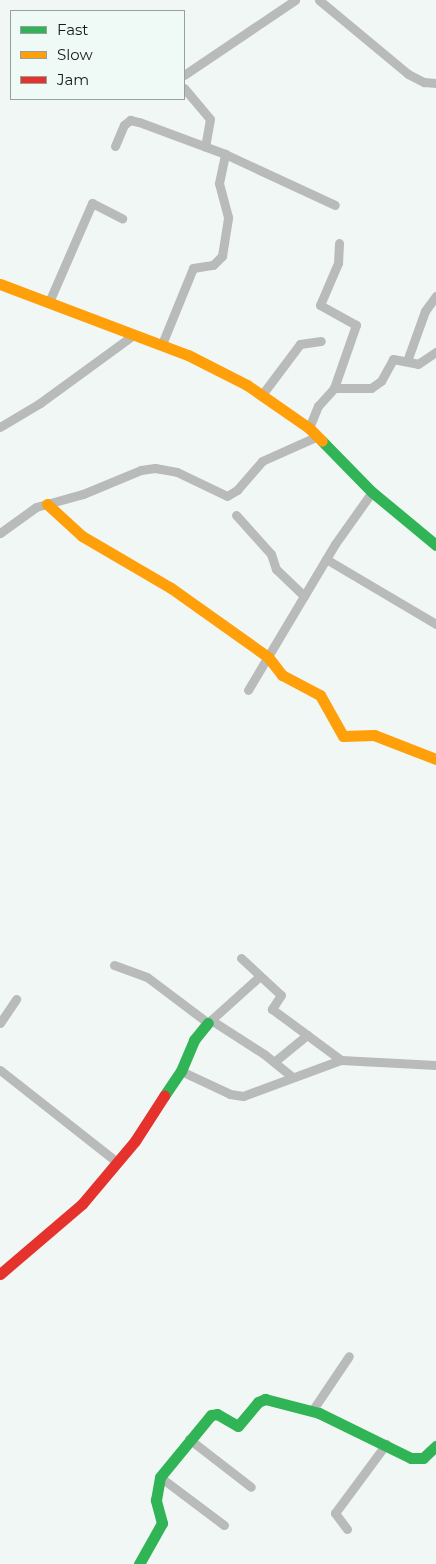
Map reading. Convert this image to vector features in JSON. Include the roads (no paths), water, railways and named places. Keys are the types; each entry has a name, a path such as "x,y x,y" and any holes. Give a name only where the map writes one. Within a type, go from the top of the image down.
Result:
{"street":[{"path":"185,74 295,0"},
{"path":"319,0 408,74 424,82 436,83"},
{"path":"185,89 210,119 205,147"},
{"path":"115,146 124,125 130,120 224,154 335,205"},
{"path":"162,344 193,268 213,265 222,256 228,217 219,183 224,154"},
{"path":"49,302 92,203 122,218"},
{"path":"309,428 318,406 334,388 356,326 320,305 338,263 339,243"},
{"path":"0,284 132,336 162,344 230,375 309,428 372,492 436,545"},
{"path":"408,361 425,311 436,296"},
{"path":"0,428 40,403 132,336"},
{"path":"261,396 300,344 321,341"},
{"path":"334,388 371,388 381,381 389,362 394,359 421,363 436,352"},
{"path":"0,533 34,509 141,470 155,468 177,472 227,496 238,490 262,461 318,436"},
{"path":"248,690 326,559 372,492"},
{"path":"47,504 82,536 146,572 268,657 282,675 320,695 338,730 346,737 374,735 436,759"},
{"path":"236,515 270,552 276,569 304,596"},
{"path":"326,559 436,624"},
{"path":"241,958 259,977 281,995 272,1009 341,1060"},
{"path":"114,965 147,977 210,1021 274,1062 292,1077"},
{"path":"0,1274 82,1204 135,1141 181,1071 194,1040 210,1021 259,977"},
{"path":"0,1023 16,999"},
{"path":"274,1062 307,1035"},
{"path":"181,1071 237,1096 341,1060 436,1065"},
{"path":"0,1070 117,1162"},
{"path":"312,1411 349,1356"},
{"path":"139,1564 162,1523 156,1500 160,1477 189,1439 211,1415 217,1414 232,1424 241,1425 261,1399 312,1411 417,1459 428,1455 436,1446"},
{"path":"189,1439 251,1487"},
{"path":"347,1529 335,1513 386,1444"},
{"path":"160,1477 224,1525"}]}
